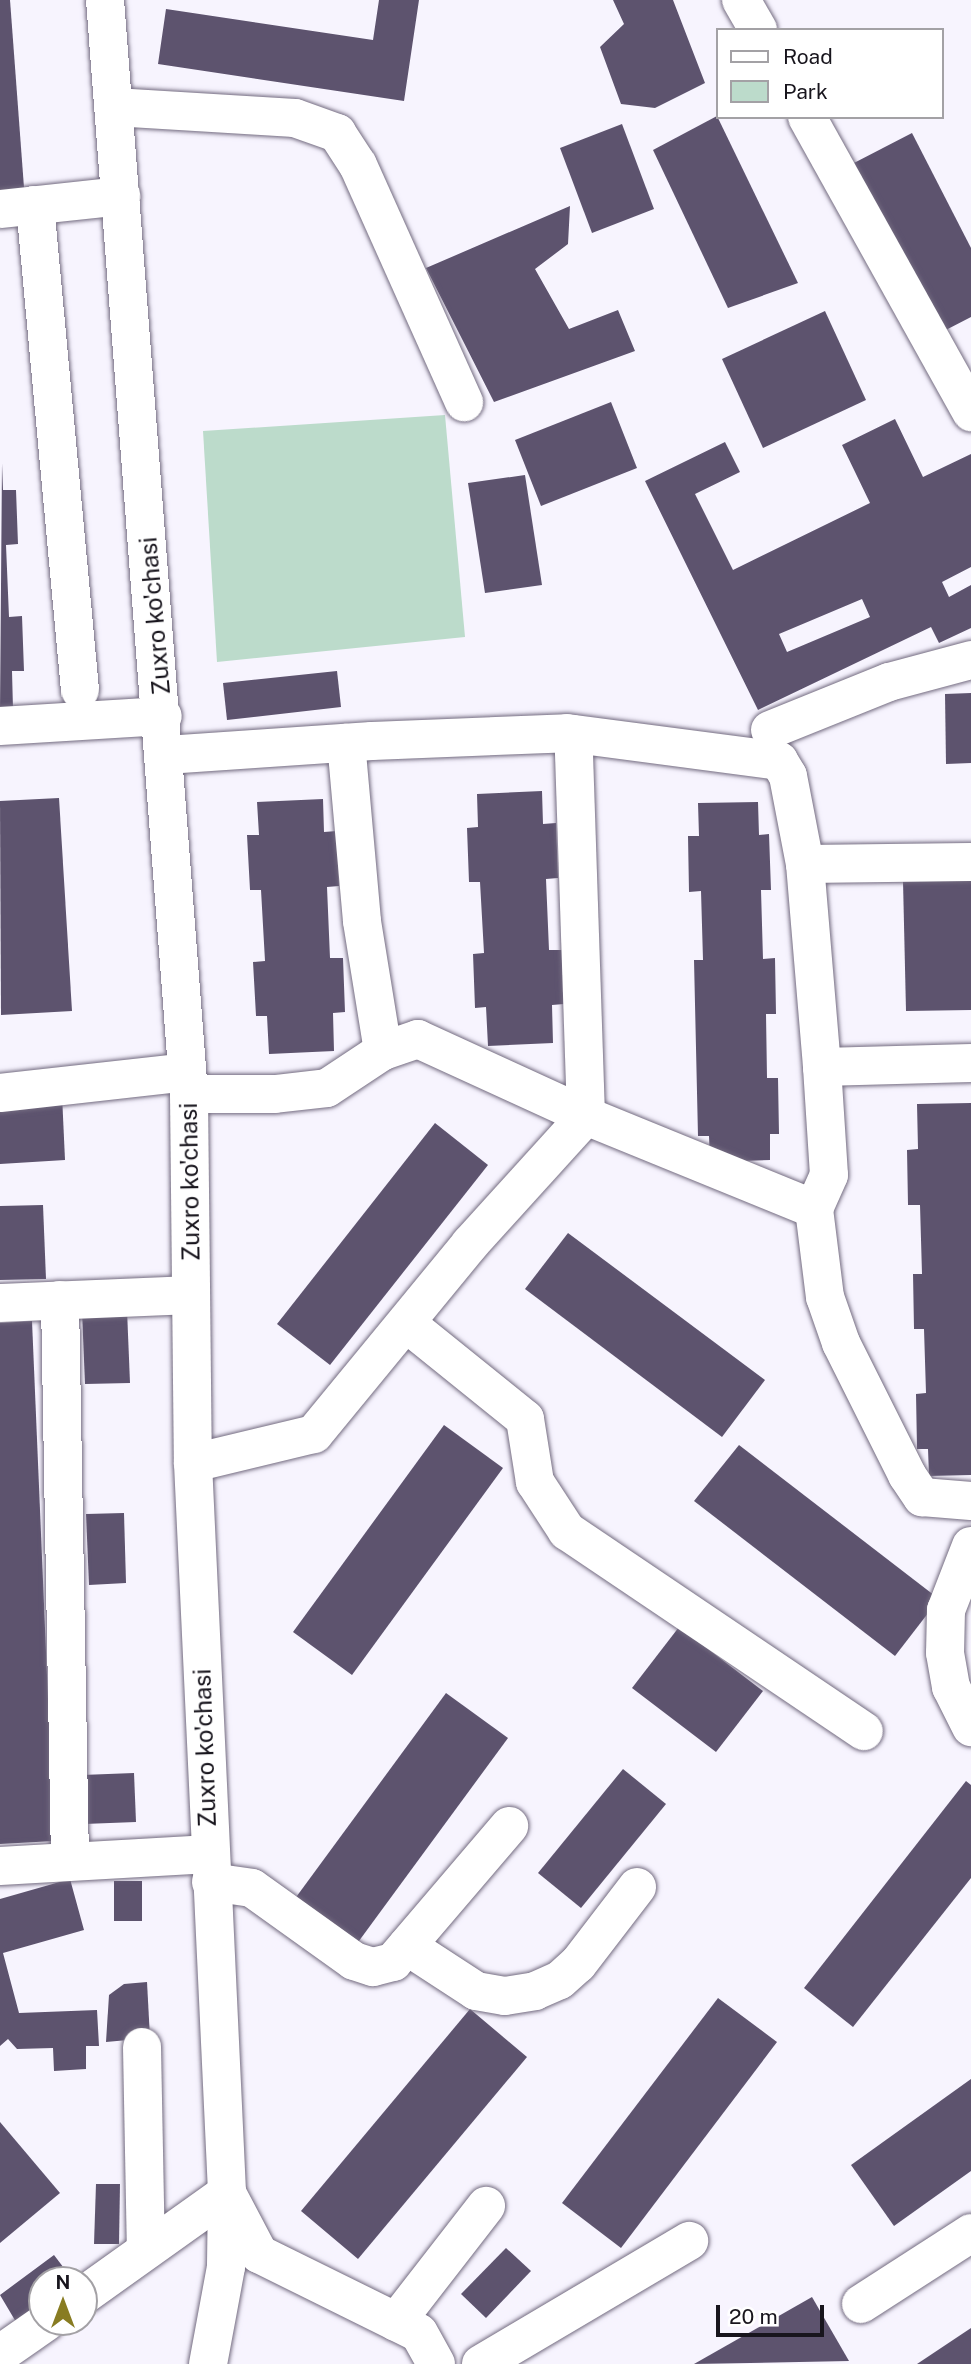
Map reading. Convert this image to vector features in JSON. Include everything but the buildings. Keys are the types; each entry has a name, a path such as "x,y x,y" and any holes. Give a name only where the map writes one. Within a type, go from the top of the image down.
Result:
{"street":[{"name":"Zuxro ko'chasi","path":"106,0 166,755 188,1083 193,1463 227,2193 226,2267 208,2364"},
{"path":"741,0 757,28"},
{"path":"114,107 295,118 337,133 358,165 464,402"},
{"path":"808,119 971,412"},
{"path":"80,690 17,207 121,196"},
{"path":"770,730 889,681 971,660"},
{"path":"0,726 163,716"},
{"path":"166,755 346,743 573,734 779,761 788,776 805,864 830,1175 814,1209 825,1297 841,1343 907,1475 922,1497 971,1501"},
{"path":"193,1463 314,1434 406,1322 586,1116 573,734"},
{"path":"346,743 362,921 383,1051"},
{"path":"805,864 971,862"},
{"path":"0,1093 188,1083 275,1094 327,1088 383,1051 418,1039 586,1116 814,1209"},
{"path":"822,1067 971,1063"},
{"path":"0,1303 191,1296"},
{"path":"60,1300 70,1861"},
{"path":"406,1322 525,1419 535,1482 567,1531 864,1731"},
{"path":"971,1546 946,1610 945,1653 951,1687 971,1727"},
{"path":"0,1866 70,1861 211,1868 252,1888 364,1964 373,1967 393,1962 509,1826"},
{"path":"407,1946 476,1991 505,1996 535,1991 560,1980 578,1964 638,1887"},
{"path":"142,2047 146,2250"},
{"path":"98,2285 227,2193 259,2254 419,2333 436,2364"},
{"path":"396,2322 486,2206"},
{"path":"861,2304 971,2233"},
{"path":"481,2364 689,2241"},
{"path":"0,2354 28,2335"}],"green space":[{"path":"445,415 465,637 217,662 203,431"}]}
